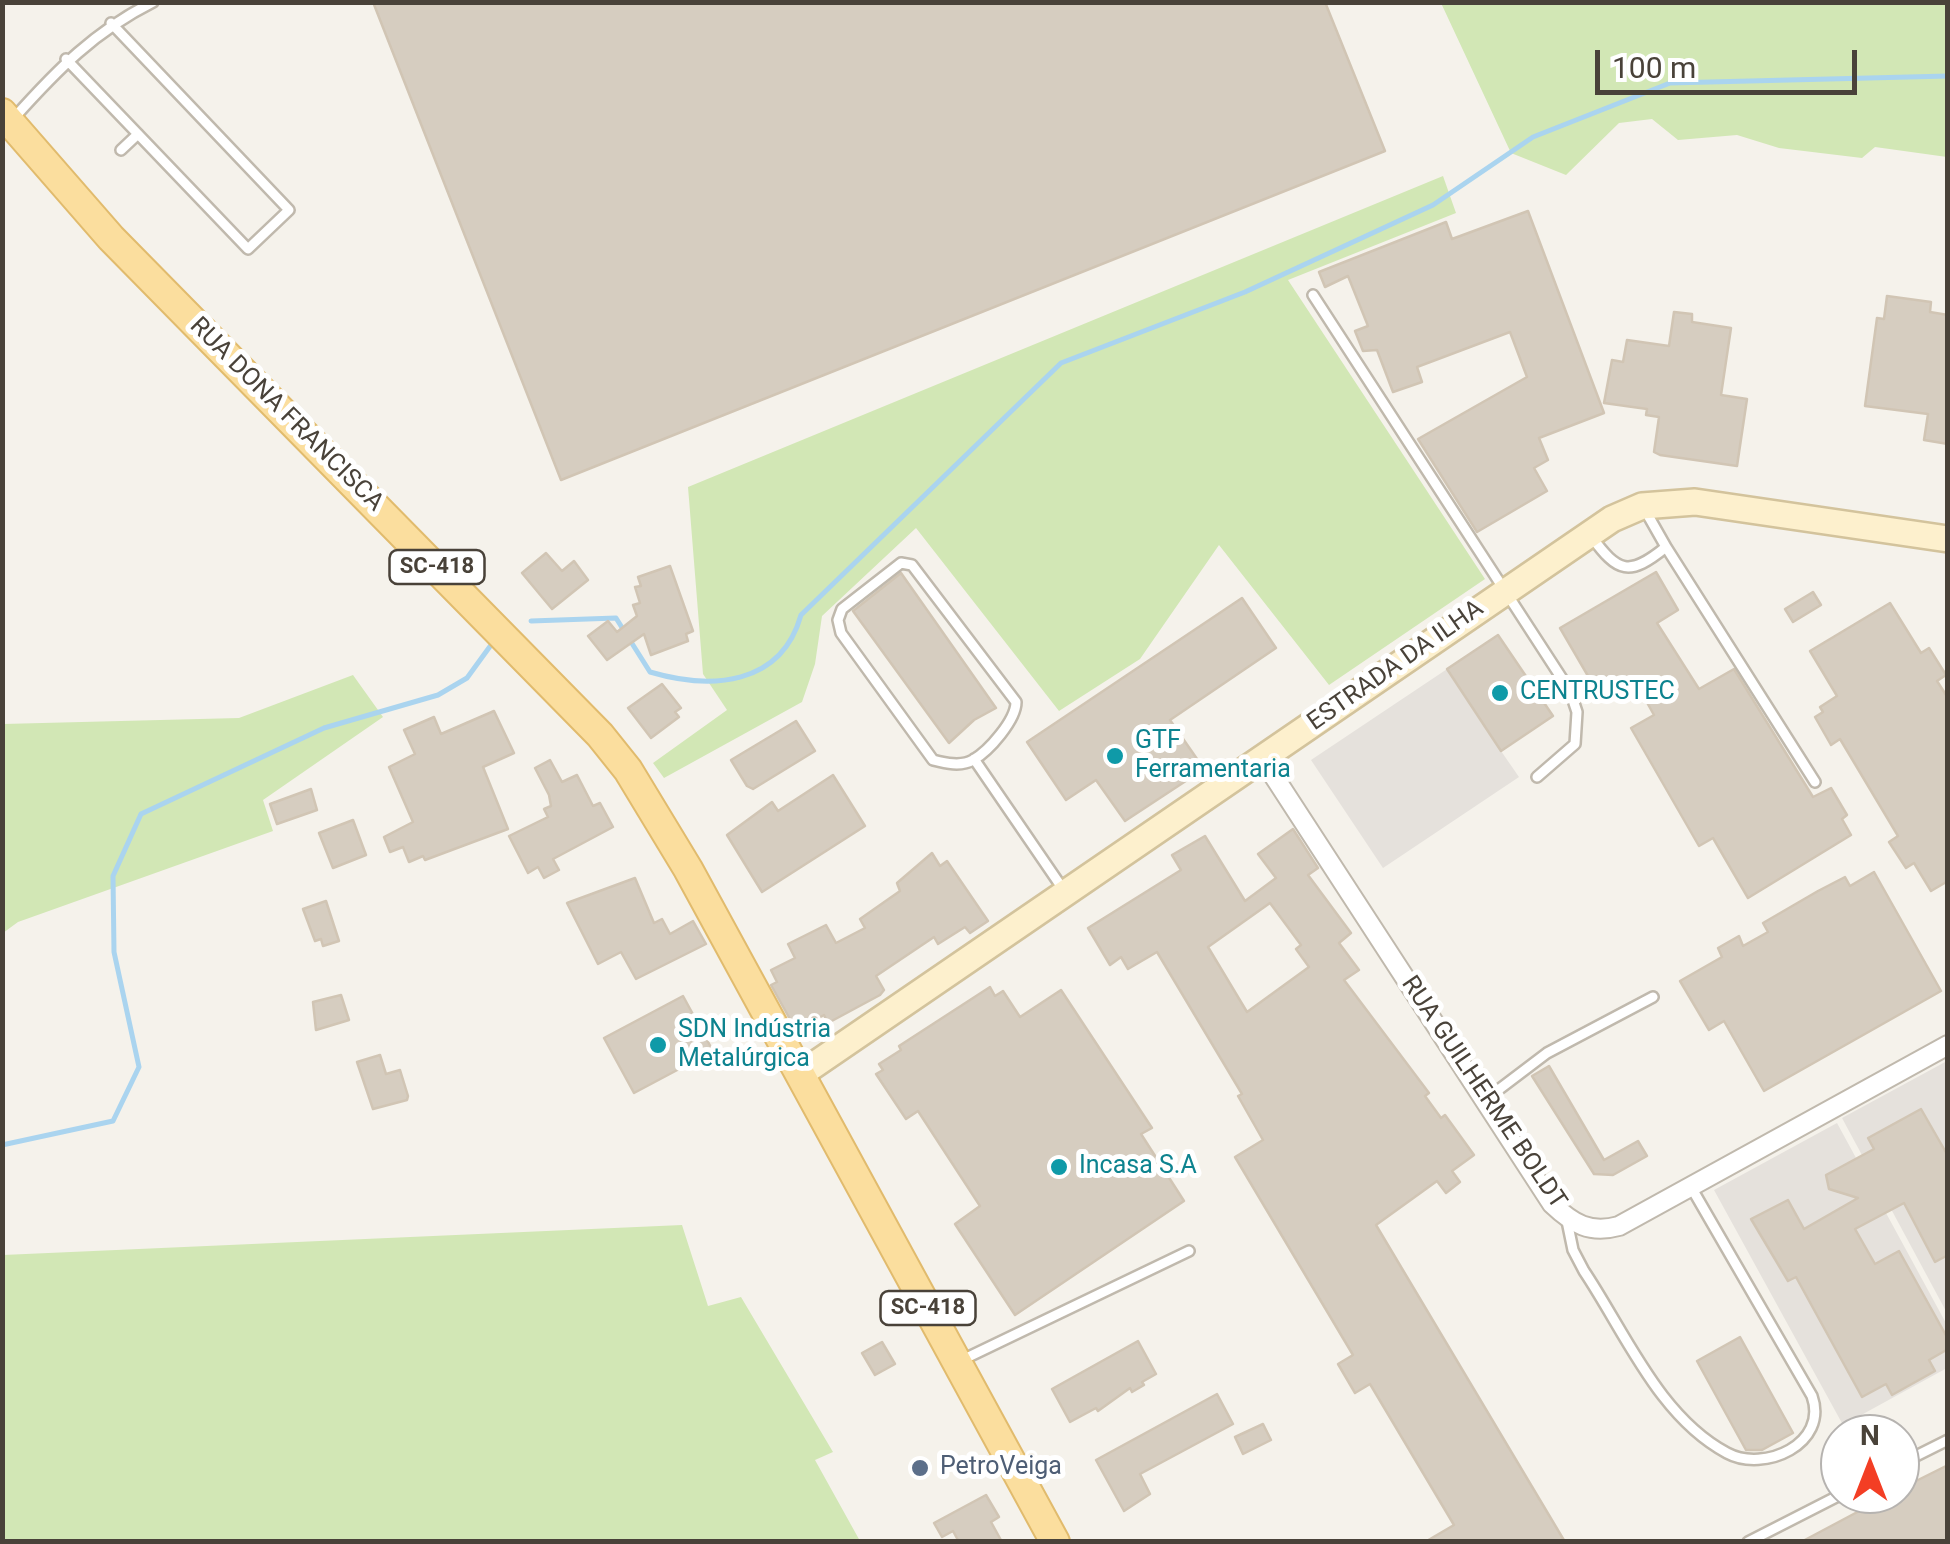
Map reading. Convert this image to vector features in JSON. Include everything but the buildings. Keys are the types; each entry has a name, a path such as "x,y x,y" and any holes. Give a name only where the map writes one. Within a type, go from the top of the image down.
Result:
{"main road":[{"name":"RUA DONA FRANCISCA","path":"6,118 111,238 600,734 661,821 1055,1542"}],"street":[{"name":"ESTRADA DA ILHA","path":"801,1074 1504,591 1590,534 1642,506 1695,502 1948,538"},
{"name":"RUA GUILHERME BOLDT","path":"1262,758 1552,1204 1566,1217 1601,1231 1620,1226 1948,1045"}],"lane":[{"path":"6,118 111,23 153,2"},
{"path":"66,60 248,249 290,210 111,23"},
{"path":"121,150 138,134"},
{"path":"1312,295 1570,691 1577,712 1575,744 1537,777"},
{"path":"1642,506 1814,782"},
{"path":"1590,534 1610,562 1622,567 1647,562 1666,547"},
{"path":"901,562 912,565 1016,702 1014,717 974,759 961,764 933,760 841,633 838,620 842,609 901,562"},
{"path":"974,759 1066,894"},
{"path":"1485,1100 1547,1052 1653,996"},
{"path":"1566,1217 1584,1271 1677,1416 1733,1456 1751,1460 1796,1448 1814,1430 1817,1410 1812,1396 1691,1186"},
{"path":"958,1362 1190,1251"},
{"path":"1920,1454 1948,1440"},
{"path":"1748,1542 1820,1505"}],"shaded area":[{"path":"1498,635 1553,716 1501,751 1519,777 1383,868 1311,760"},
{"path":"1947,1061 1947,1313 1842,1118"},
{"path":"1837,1123 1947,1325 1947,1368 1863,1414 1837,1414 1714,1190"}],"green space":[{"path":"1441,3 1947,3 1947,157 1875,147 1862,158 1779,148 1737,135 1678,140 1652,119 1619,123 1566,175 1511,153"},
{"path":"1443,176 1456,213 1288,280 1485,579 1329,685 1219,545 1140,659 1059,711 916,528 822,616 815,664 802,702 664,778 653,763 727,710 703,674 688,487"},
{"path":"353,675 383,717 263,800 273,831 18,922 3,933 3,724 239,718"},
{"path":"682,1225 708,1306 741,1297 833,1452 815,1460 860,1541 3,1541 3,1255"}],"waterway":[{"path":"531,621 616,618 650,672 697,681 741,677 778,656 791,639 801,615 1061,363 1245,292 1433,205 1533,137 1670,83 1948,76"},
{"path":"2,1145 113,1121 139,1067 114,952 113,876 141,814 324,728 438,695 467,678 491,645"}],"place":[{"name":"CENTRUSTEC","path":"1500,693"},
{"name":"GTF Ferramentaria","path":"1115,756"},
{"name":"SDN Indústria Metalúrgica","path":"658,1045"},
{"name":"Incasa S.A","path":"1059,1167"},
{"name":"PetroVeiga","path":"920,1468"}]}
